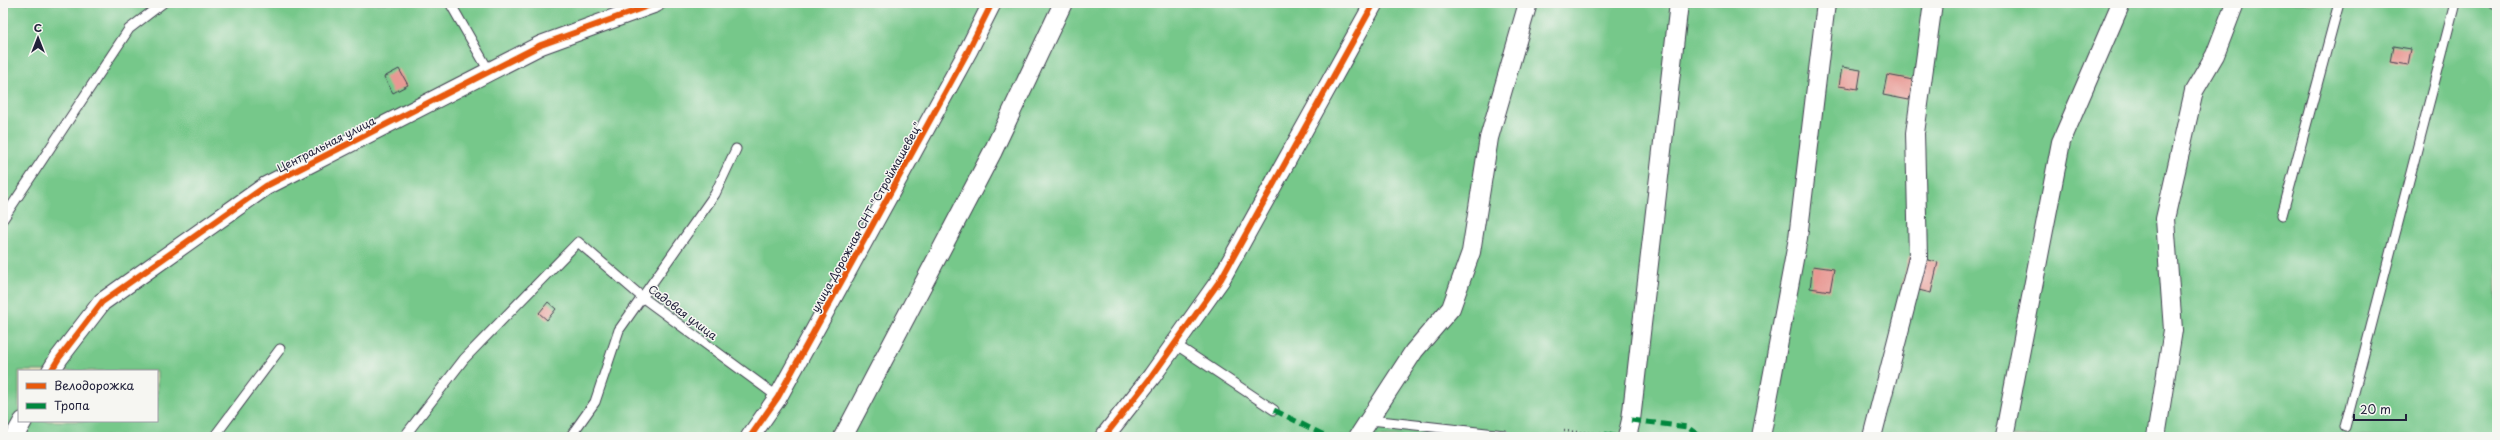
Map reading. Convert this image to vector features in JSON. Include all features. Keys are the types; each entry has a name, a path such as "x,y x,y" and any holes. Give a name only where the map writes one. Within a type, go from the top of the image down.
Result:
{"street":[{"name":"Центральная улица","path":"53,370 102,302 266,186 541,45 656,3"},
{"name":"улица Дорожная СНТ \"Строймашевец\"","path":"750,437 778,397 968,51 992,3"},
{"path":"843,437 993,151 1064,3"},
{"path":"1104,437 1175,344 1221,279 1374,3"},
{"path":"1358,437 1371,420 1414,351 1451,308 1471,252 1489,138 1528,3"},
{"path":"1627,437 1632,420 1678,3"},
{"path":"1761,437 1798,238 1826,3"},
{"path":"1872,437 1918,258 1916,133 1933,3"},
{"path":"2004,437 2060,142 2121,3"},
{"path":"2156,437 2172,330 2165,219 2194,91 2215,55 2235,3"},
{"path":"14,437 22,422"}],"lane":[{"path":"3,219 130,29 163,3"},
{"path":"450,3 489,71"},
{"path":"2282,215 2339,3"},
{"path":"2345,427 2455,3"},
{"path":"570,437 595,402 619,330 715,194 736,149"},
{"name":"Садовая улица","path":"404,437 464,359 578,242 642,297 778,397"},
{"path":"1175,344 1274,410"},
{"path":"214,437 280,349"},
{"path":"1371,420 1504,435"}],"path":[{"path":"1564,432 1605,434"}],"green space":[{"path":"3,3 2497,3 2497,437 3,437"}],"building":[{"path":"2393,46 2411,49 2408,65 2390,62"},
{"path":"1842,67 1861,70 1858,89 1839,86"},
{"path":"399,69 408,85 393,93 384,77"},
{"path":"1887,75 1913,80 1909,100 1883,95"},
{"path":"1909,256 1938,262 1931,293 1902,286"},
{"path":"1813,266 1834,269 1830,291 1810,288"},
{"path":"548,302 556,309 547,320 539,313"}],"marked path":[{"path":"1274,410 1328,437"},
{"path":"1631,420 1687,427 1701,437"},
{"path":"1605,434 1619,437"}],"cycle path":[{"path":"52,370 59,358 102,302 266,186 541,45 656,3"},
{"path":"750,437 778,397 968,51 992,3"},
{"path":"1104,437 1152,376 1221,279 1374,3"}]}
